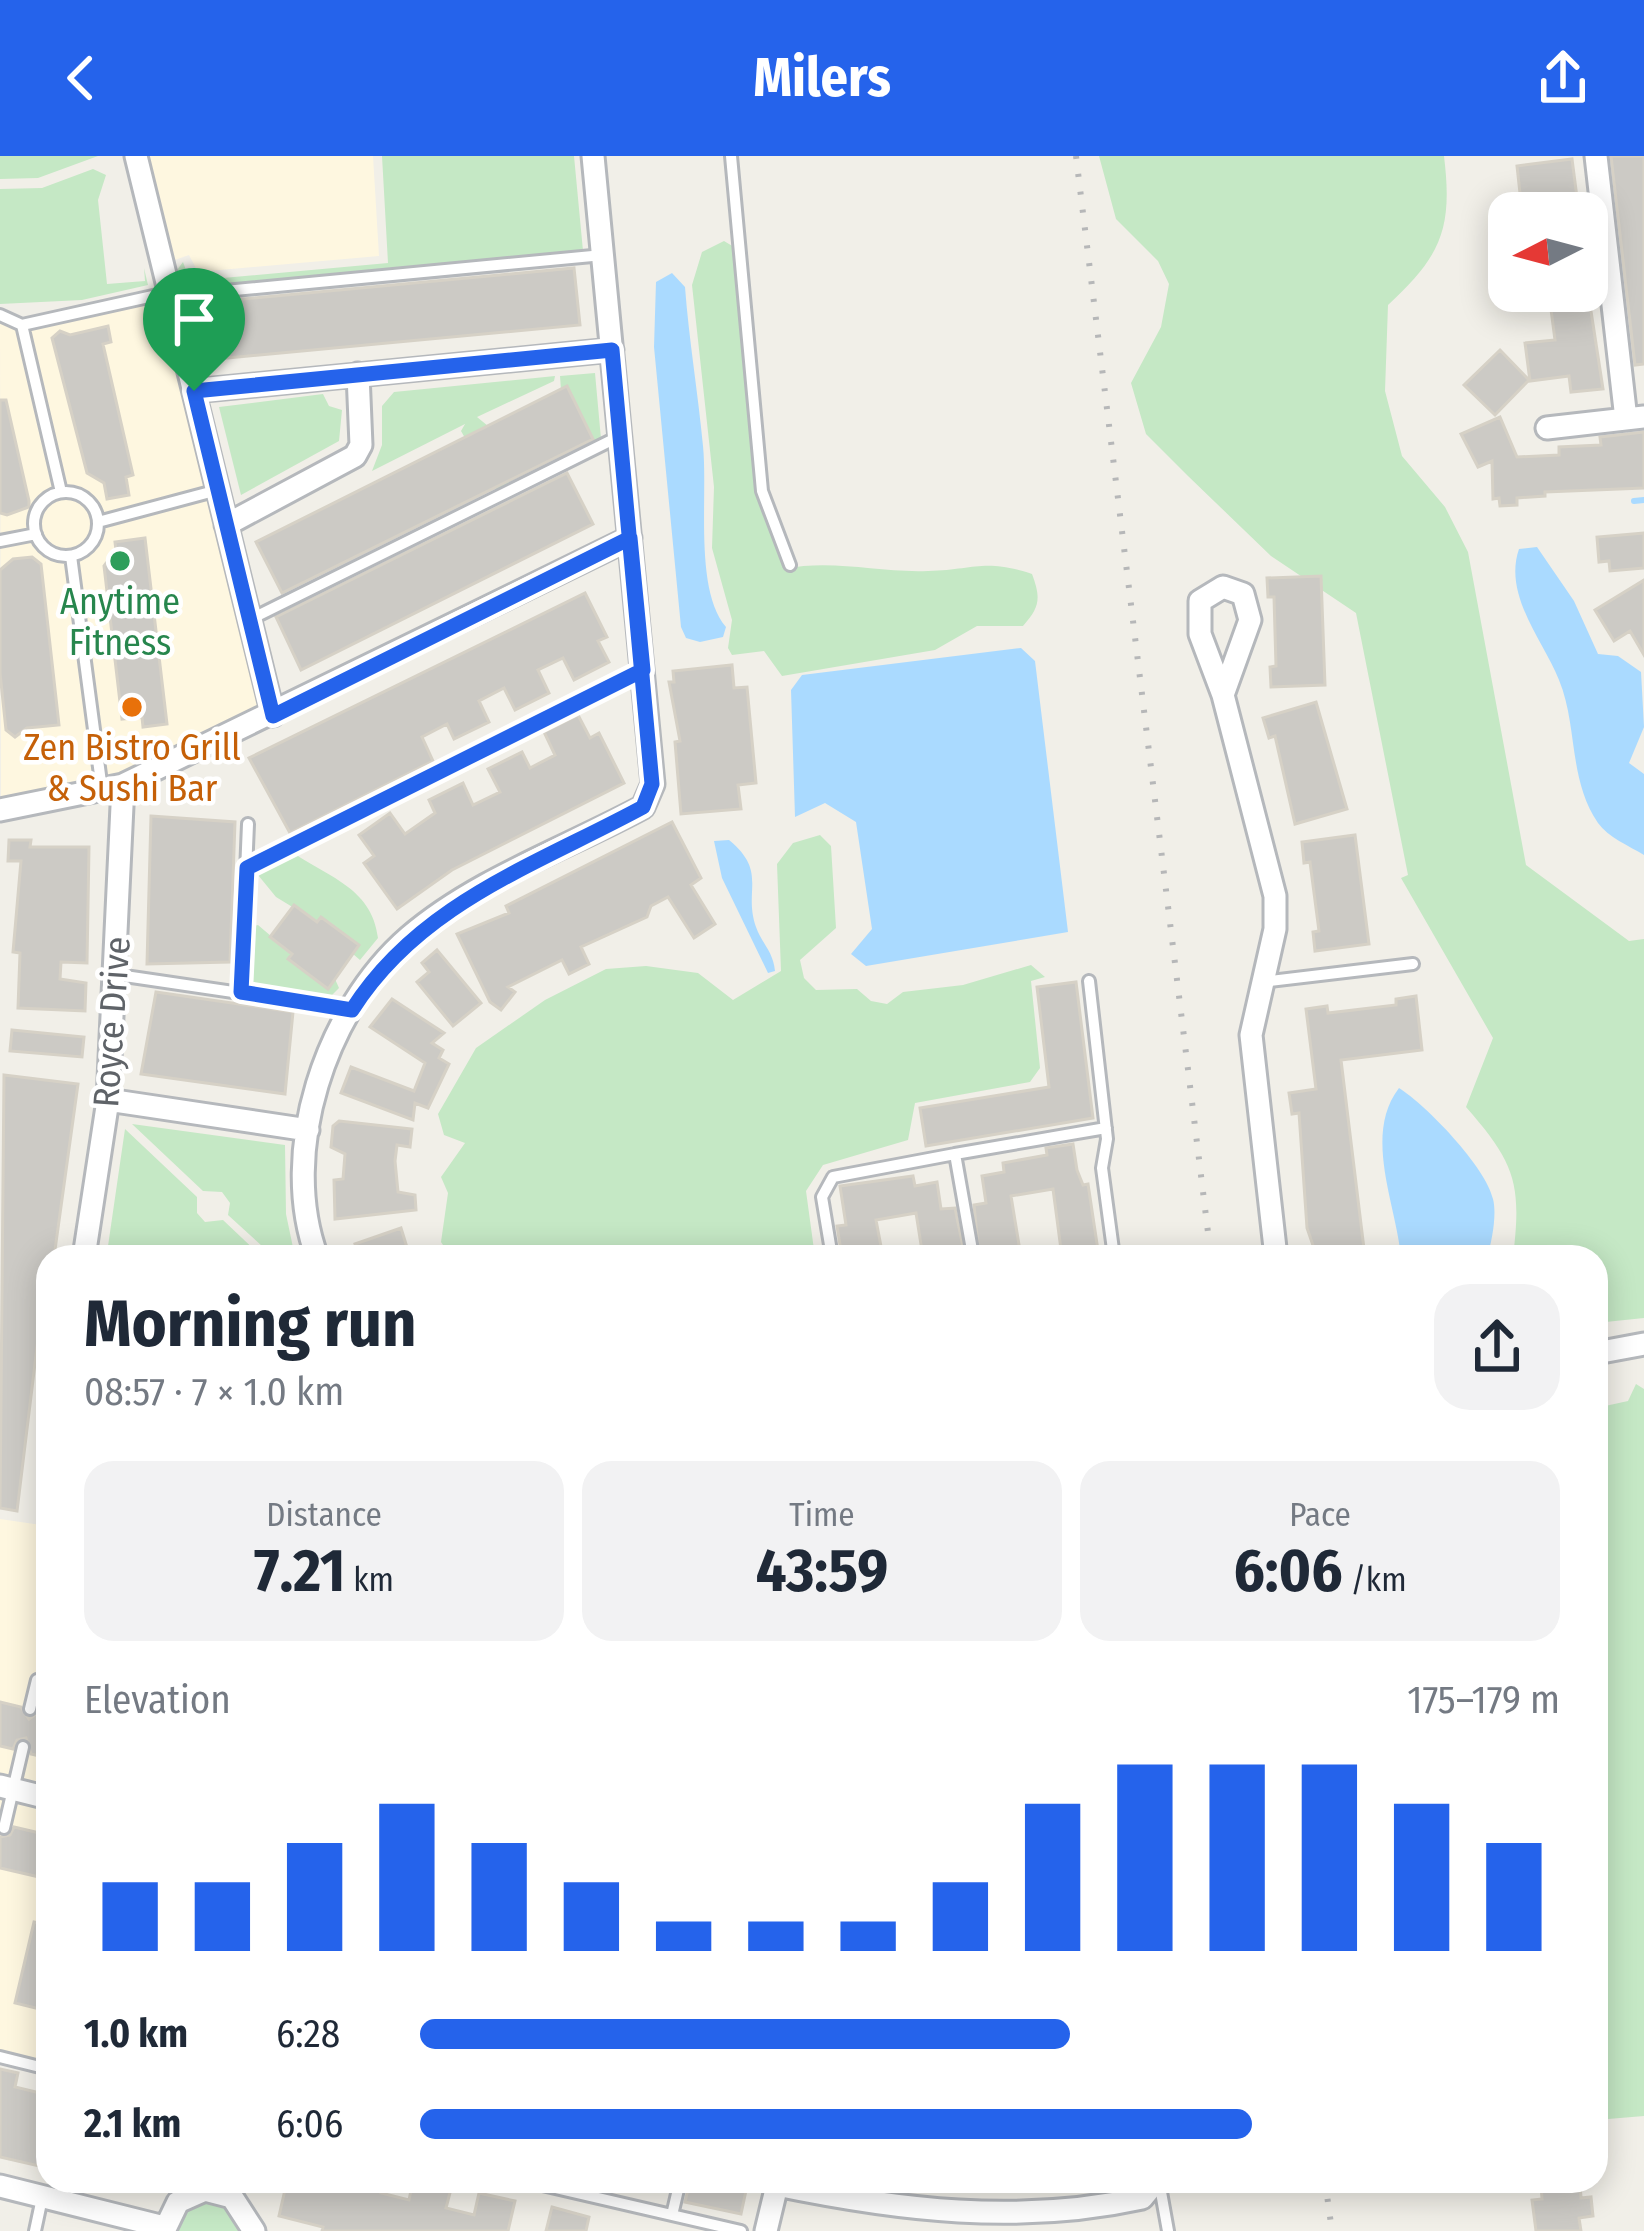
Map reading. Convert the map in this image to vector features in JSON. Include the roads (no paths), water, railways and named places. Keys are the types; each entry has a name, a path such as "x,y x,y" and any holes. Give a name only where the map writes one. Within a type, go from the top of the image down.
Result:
{"street":[{"path":"136,156 214,491 273,716"},
{"path":"315,1245 305,1195 308,1130 326,1062 352,1010 408,938 441,915 643,807 652,784 592,156"},
{"path":"1547,428 1635,418 1596,156"},
{"path":"194,391 612,350"},
{"path":"226,525 355,456 361,445 358,374"},
{"path":"0,810 113,788 273,716 630,538"},
{"path":"1223,695 1275,896 1276,929 1261,982 1252,1052 1275,1245"},
{"name":"Royce Drive","path":"86,1245 108,1100 118,976 113,788"},
{"path":"108,1100 308,1130"},
{"path":"1608,1351 1644,1344"},
{"path":"6,1788 36,1795"},
{"path":"0,2186 164,2229 178,2202 198,2193"},
{"path":"229,2193 243,2206 254,2231"},
{"path":"766,2231 775,2193"},
{"path":"826,2193 890,2206 1025,2213 1142,2198 1146,2193"}],"lane":[{"path":"731,156 762,491 790,565"},
{"path":"0,315 22,325 171,294 603,256"},
{"path":"22,325 61,492"},
{"path":"249,620 620,436"},
{"path":"98,522 214,491"},
{"path":"61,492 86,499 98,522 92,544 71,556 49,552 36,534 38,509 61,492"},
{"path":"0,541 36,534"},
{"path":"71,556 113,788"},
{"path":"247,868 643,670"},
{"path":"241,992 248,824"},
{"path":"1261,982 1413,964"},
{"path":"118,976 352,1010"},
{"path":"1089,981 1106,1128 1102,1168 1112,1245"},
{"path":"830,1245 822,1197 833,1177 1106,1128"},
{"path":"955,1154 971,1245"},
{"path":"29,1709 36,1684"},
{"path":"4,1828 6,1788 22,1747"},
{"path":"0,2057 36,2066"},
{"path":"577,2193 741,2231"},
{"path":"672,2215 677,2193"},
{"path":"1160,2193 1168,2231"},
{"path":"34,2231 43,2195"}],"water":[{"path":"672,273 685,287 703,446 706,567 716,611 726,627 723,637 700,642 686,638 681,627 654,347 656,282"},
{"path":"1537,547 1574,601 1598,654 1618,656 1641,672 1644,727 1629,763 1644,774 1644,855 1602,828 1582,789 1565,698 1516,583 1519,549"},
{"path":"1021,648 1035,661 1068,932 866,966 851,954 872,929 856,822 825,803 795,817 791,690 802,675"},
{"path":"729,840 748,862 753,914 775,971 768,973 722,878 714,841"},
{"path":"1399,1088 1453,1138 1479,1171 1493,1199 1490,1245 1399,1245 1382,1148 1389,1107"}],"waterway":[{"path":"1634,501 1644,500"}],"railway":[{"path":"1076,156 1210,1245"},
{"path":"1327,2193 1332,2231"}],"place":[{"name":"Anytime Fitness","path":"120,561"},
{"name":"Zen Bistro Grill & Sushi Bar","path":"132,707"}]}
